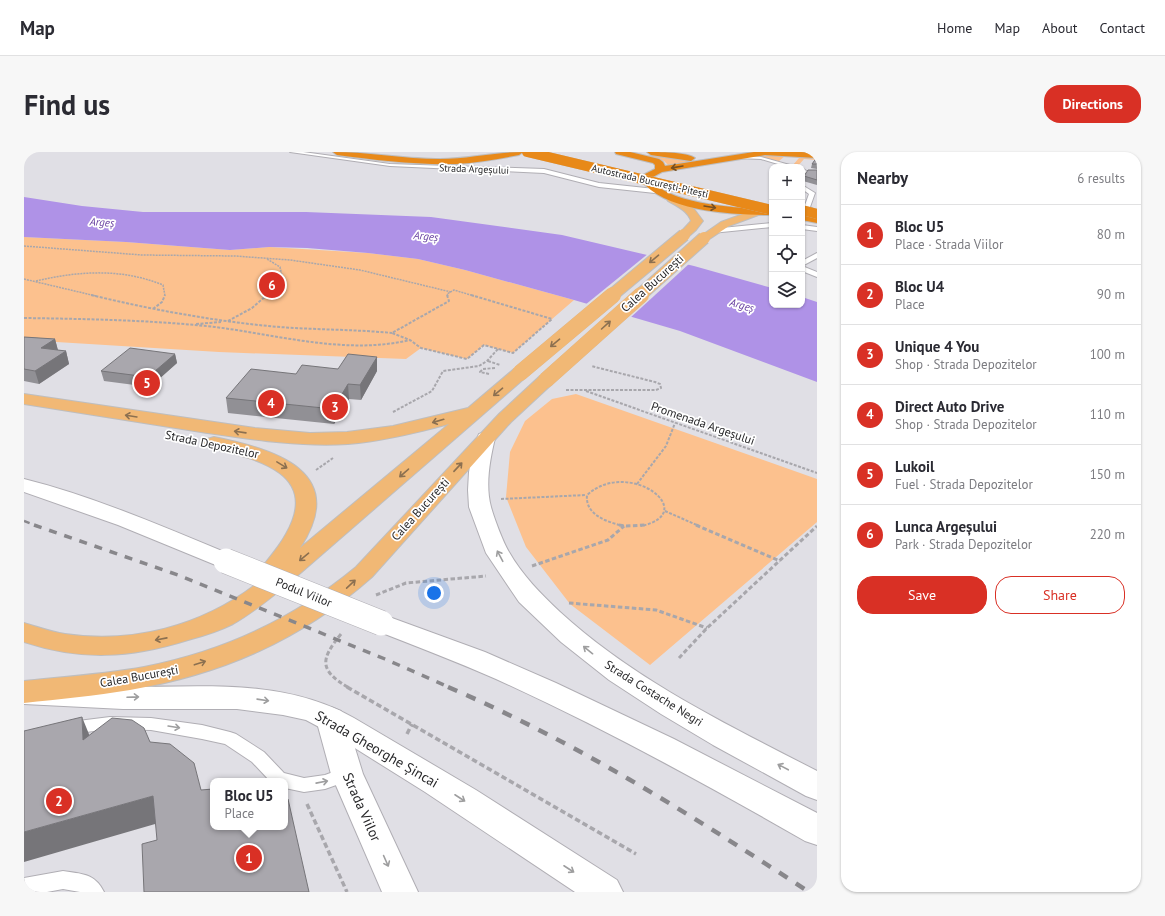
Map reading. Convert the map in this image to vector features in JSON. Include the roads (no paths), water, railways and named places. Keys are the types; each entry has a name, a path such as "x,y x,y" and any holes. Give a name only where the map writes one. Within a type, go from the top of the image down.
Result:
{"highway":[{"path":"337,152 399,160 439,162 478,159 519,152"},
{"path":"355,152 406,158 439,159 469,158 505,152"},
{"name":"Autostrada București-Pitești","path":"528,152 769,210"},
{"name":"Autostrada București-Pitești","path":"549,152 769,202"},
{"path":"619,152 656,161 660,165 660,170"},
{"path":"651,152 683,158 722,159"},
{"path":"769,211 757,212 699,205 672,199 655,191 647,184 646,177 660,170 768,152 817,155"}],"main road":[{"name":"Calea București","path":"24,632 44,640 67,644 102,647 130,645 169,638 201,627 228,615 248,603 695,225 697,221 696,216 686,207 672,199"},
{"name":"Calea București","path":"24,693 108,683 181,669 248,645 283,629 343,592 364,572 504,418 708,234 725,224 757,212"},
{"name":"Strada Depozitelor","path":"24,399 255,435 336,439 386,434 421,426 475,410"},
{"name":"Strada Depozitelor","path":"24,411 178,436 247,449 263,455 291,470 298,478 306,494 306,511 302,524 295,538 248,603"},
{"name":"Strada Costache Negri","path":"486,438 482,451 479,483 480,507 490,539 509,574 543,613 589,651 631,682 701,723 817,786"},
{"name":"Podul Viilor","path":"24,485 59,495 120,517 504,672 584,709 717,776 817,830"},
{"name":"Strada Gheorghe Șincai","path":"24,693 122,698 194,695 237,696 308,709 331,719 443,787 605,892"},
{"name":"Strada Viilor","path":"331,719 347,774 400,892"}],"lane":[{"name":"Strada Argeșului","path":"292,152 390,165 544,171 598,184 655,191"},
{"path":"739,157 761,158 783,164"},
{"path":"805,189 815,197 807,206 811,213"},
{"path":"708,234 769,225"},
{"path":"805,227 817,229"},
{"path":"805,264 817,255"},
{"path":"805,268 817,275"},
{"path":"54,730 110,723 151,724 202,732 230,739 258,757 279,778"},
{"path":"288,781 304,785 324,782 347,774"},
{"path":"24,887 63,880 87,884 94,892"}],"water":[{"name":"Argeș","path":"24,197 82,206 143,212 306,212 431,217 562,235 694,266 769,287 769,308 805,308 805,298 817,302 817,382 680,331 465,270 418,259 307,248 269,247 230,250 126,242 24,237"}],"railway":[{"path":"24,521 37,526"},
{"path":"34,525 178,575 385,659 451,688"},
{"path":"448,687 496,708 588,756 678,808 809,892"}],"place":[{"name":"Lunca Argeșului","path":"272,285"},
{"name":"Lukoil","path":"147,383"},
{"name":"Direct Auto Drive","path":"271,403"},
{"name":"Unique 4 You","path":"335,407"},
{"name":"Bloc U4","path":"59,801"},
{"name":"Bloc U5","path":"249,858"}]}
